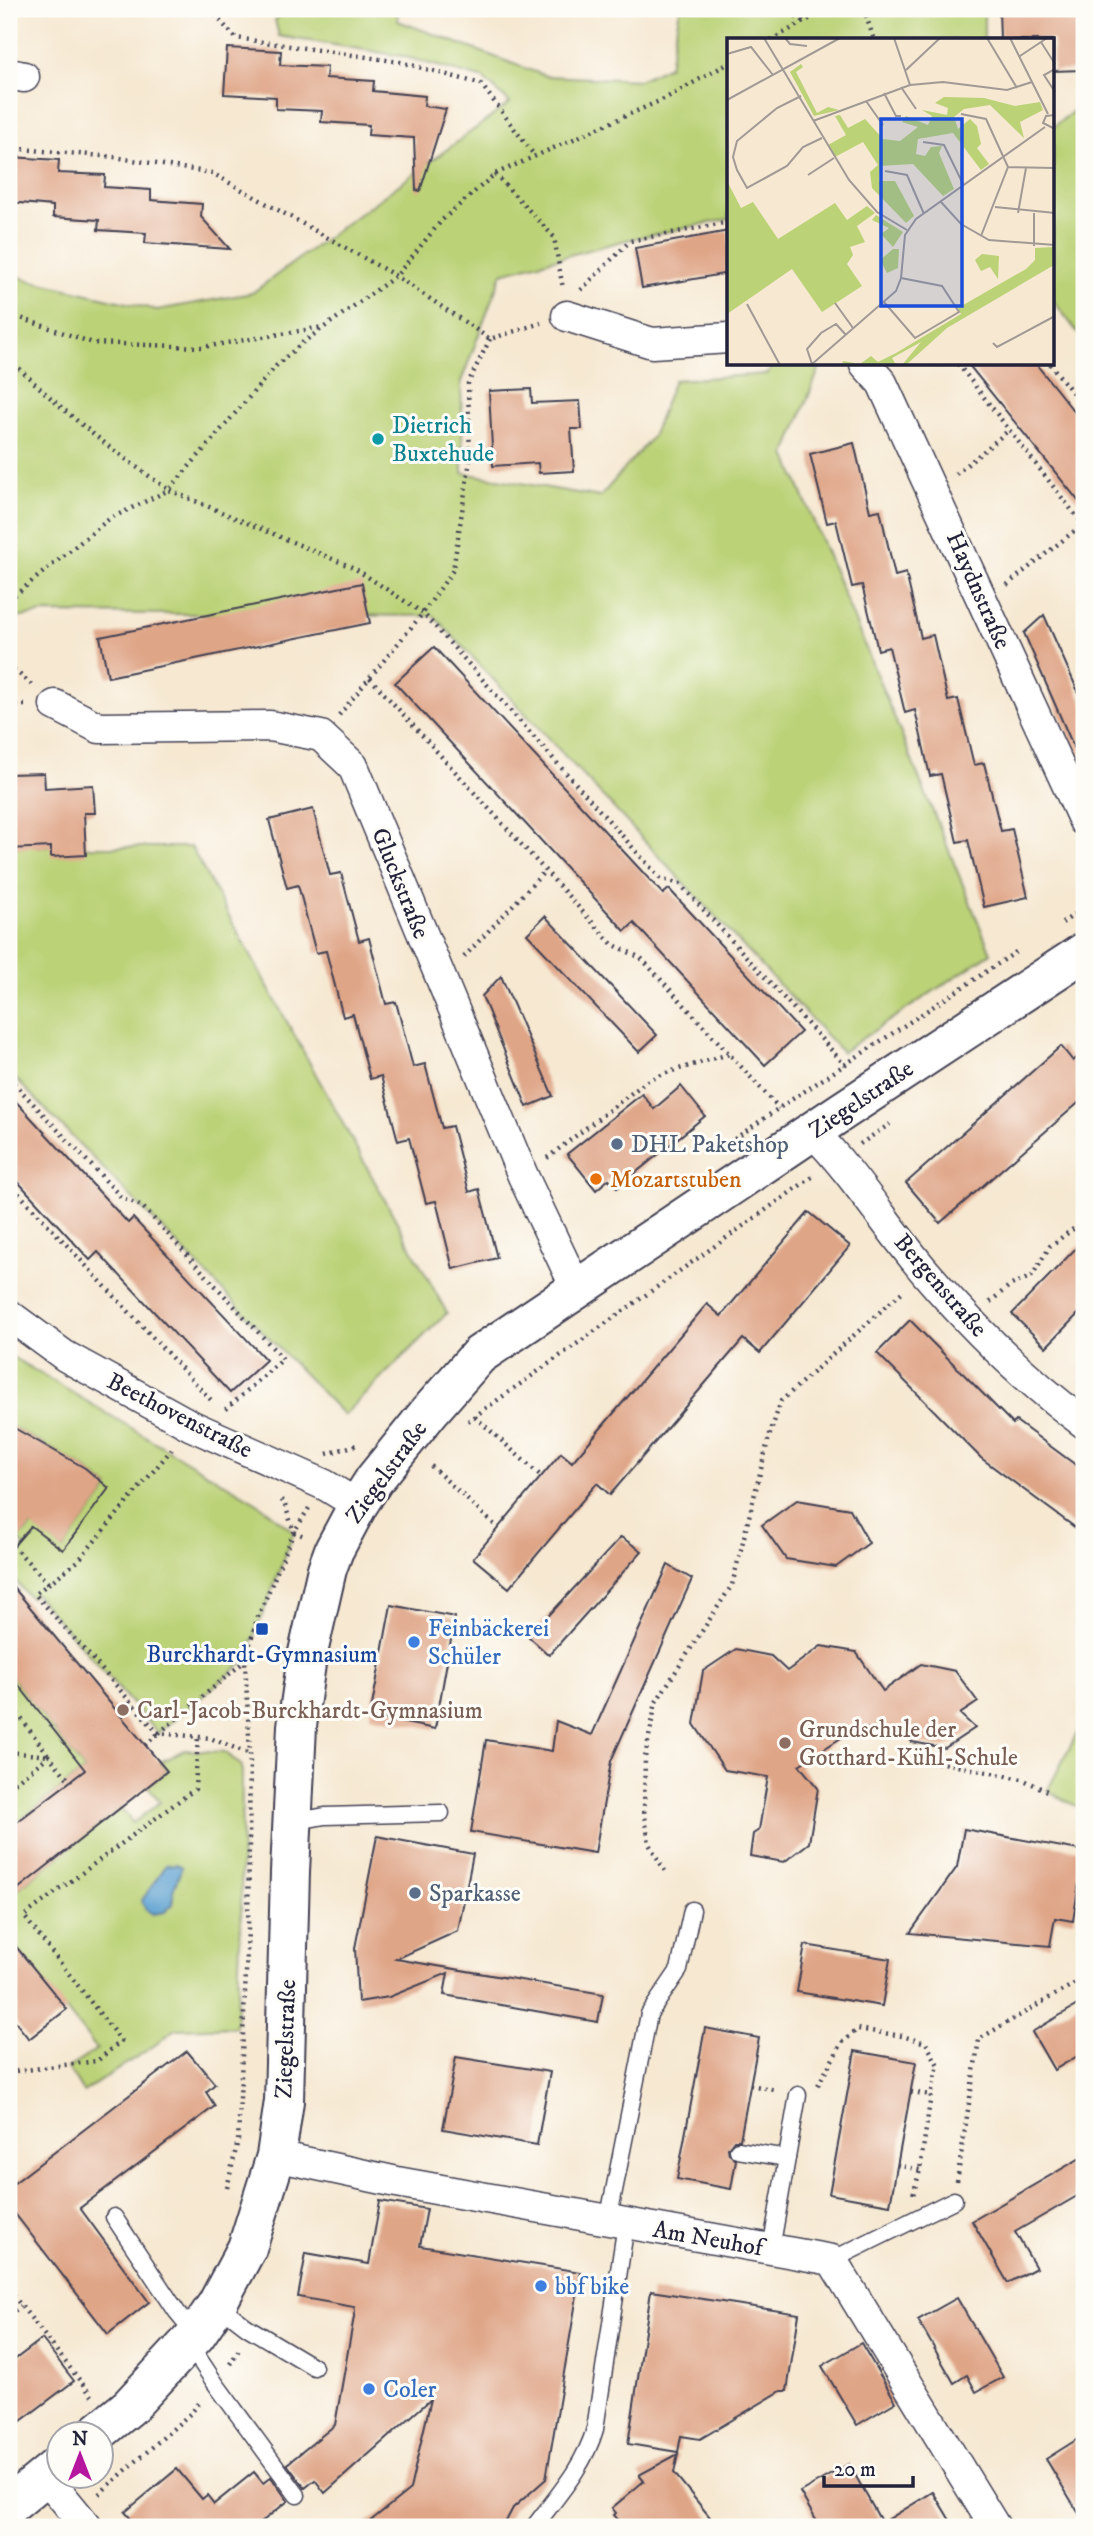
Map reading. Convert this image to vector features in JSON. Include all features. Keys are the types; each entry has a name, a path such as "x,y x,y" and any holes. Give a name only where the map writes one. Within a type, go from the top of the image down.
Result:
{"main road":[{"name":"Ziegelstraße","path":"114,2420 129,2407 201,2328 247,2248 276,2156 284,2101 297,1726 307,1657 327,1569 334,1550 374,1480 479,1356 577,1290 826,1145 1084,952"},
{"path":"9,2507 46,2475"}],"street":[{"path":"566,311 652,343 727,338"},
{"name":"Haydnstraße","path":"867,366 882,383 1084,821"},
{"path":"55,705 99,728 270,726 321,736"},
{"name":"Gluckstraße","path":"321,736 354,766 523,1176 577,1290"},
{"name":"Bergenstraße","path":"826,1145 924,1272 968,1320 1022,1372 1084,1423"},
{"name":"Beethovenstraße","path":"9,1315 65,1356 208,1424 358,1505"},
{"name":"Am Neuhof","path":"276,2156 617,2222 832,2260"},
{"path":"832,2260 995,2527"},
{"path":"64,2490 87,2527"}],"lane":[{"path":"292,1822 325,1816 441,1813"},
{"path":"534,2527 574,2473 589,2448 595,2430 617,2222 649,2014 680,1970 692,1910"},
{"path":"771,2249 798,2095"},
{"path":"738,2150 787,2158"},
{"path":"832,2260 954,2200"},
{"path":"114,2217 177,2312 201,2328 247,2327 314,2367"},
{"path":"201,2328 215,2383 297,2495"}],"path":[{"path":"212,9 236,38 400,62 481,84 534,155"},
{"path":"776,9 806,21"},
{"path":"775,38 827,9"},
{"path":"864,9 873,38"},
{"path":"9,600 109,519 169,490 275,366 396,276 442,220 495,174 666,98 727,64"},
{"path":"9,148 114,158 212,173 396,276 490,339"},
{"path":"495,174 554,237 566,311"},
{"path":"321,736 423,613 453,570 471,460 468,383 490,339 566,311 630,242 727,222"},
{"path":"9,313 93,343 203,347 324,327"},
{"path":"9,358 43,393 110,449 169,490 354,568 423,613 660,878 680,884 845,1065"},
{"path":"960,366 1084,525 985,603"},
{"path":"1052,366 1084,407"},
{"path":"934,492 1009,430"},
{"path":"370,678 612,944 641,958 779,1108"},
{"path":"441,982 545,871"},
{"path":"523,1176 647,1081 729,1054"},
{"path":"9,1078 122,1198 142,1206 283,1359 208,1424 78,1561 35,1594 159,1733 210,1738 250,1754"},
{"path":"460,1431 826,1145"},
{"path":"9,1183 208,1424"},
{"path":"968,1320 1009,1286 1032,1276 1050,1246 1084,1221"},
{"path":"666,1871 649,1844 644,1810 645,1757 656,1702 732,1585 769,1437 781,1401 924,1272"},
{"path":"475,1417 541,1476"},
{"path":"423,1476 438,1457"},
{"path":"431,1466 498,1528"},
{"path":"13,1546 49,1584"},
{"path":"145,1745 245,1661 250,1754 248,1930 239,2140 226,2193"},
{"path":"9,1702 70,1781"},
{"path":"9,2072 97,2061 121,2041 24,1916 195,1789 198,1737"},
{"path":"9,1752 49,1756"},
{"path":"9,1787 49,1756"},
{"path":"937,1762 1021,1779 1047,1791"},
{"path":"954,2200 979,2039 1084,1979"},
{"path":"750,2085 807,2096 822,2081 842,2043 858,2029 926,2043 938,2065 920,2170 912,2195 906,2202"},
{"path":"911,2092 931,2095"},
{"path":"898,2165 920,2170"},
{"path":"9,2290 99,2420"},
{"path":"9,2315 21,2306"}],"green space":[{"path":"288,9 397,9 398,21 546,76 639,80 669,66 680,9 984,9 984,38 727,38 727,219 626,240 502,273 461,382 463,473 600,497 652,437 674,380 768,374 771,366 820,366 786,454 991,953 842,1052 434,616 45,613 9,619 9,270 24,279 157,310 252,293 510,103 484,79 402,56 279,36 275,20"},
{"path":"1084,103 1084,341 1054,301 1054,126"},
{"path":"9,847 191,847 447,1313 344,1415 9,1072"},
{"path":"9,1355 259,1504 294,1532 245,1661 158,1733 35,1594 30,1598 13,1578 9,1580 9,1553 13,1557 25,1546 18,1540 32,1525 63,1549 109,1488 85,1468 9,1425"},
{"path":"9,1673 85,1770 9,1828"},
{"path":"1084,1720 1084,1810 1047,1791"},
{"path":"184,1750 225,1752 242,1766 241,1923 236,2027 175,2029 83,2092 68,2068 97,2049 9,1938 9,1896 120,1808 133,1823 160,1802 148,1786 167,1771 160,1762"}],"water":[{"path":"177,1864 182,1867 173,1891 173,1904 165,1912 153,1914 146,1910 141,1901 166,1865"}],"building":[{"path":"999,9 1079,9 1082,70 1054,71 1054,38 1000,38"},
{"path":"227,48 281,51 280,65 327,67 326,78 374,81 373,91 425,96 424,106 446,109 420,191 416,190 414,138 368,135 369,125 321,122 322,111 276,109 276,97 224,94"},
{"path":"9,157 59,160 58,173 105,175 104,187 151,190 151,200 202,204 201,217 230,249 145,243 146,233 98,230 99,220 53,217 53,206 9,202"},
{"path":"727,231 727,273 642,288 635,248"},
{"path":"970,366 1038,366 1084,424 1084,508"},
{"path":"531,389 532,403 580,401 582,429 571,429 574,471 539,473 538,463 493,466 489,391"},
{"path":"854,443 870,512 880,510 895,576 906,573 921,638 933,635 948,701 958,699 974,765 984,763 1001,831 1012,829 1028,897 984,907 968,840 957,842 941,774 930,776 915,710 905,713 889,647 878,650 862,585 852,587 836,521 827,523 810,454"},
{"path":"362,583 370,623 108,677 100,637"},
{"path":"1044,615 1084,705 1084,771 1024,633"},
{"path":"434,647 663,894 669,889 801,1032 765,1065 634,923 625,931 395,683"},
{"path":"44,773 45,788 93,785 95,813 84,813 86,855 51,857 51,847 9,849 9,774"},
{"path":"313,809 330,875 341,873 359,941 369,938 386,1004 396,1002 413,1067 425,1064 442,1128 452,1126 469,1192 479,1189 497,1258 453,1269 436,1201 426,1203 409,1138 398,1141 381,1076 370,1079 353,1014 343,1017 326,951 316,953 298,885 287,888 269,820"},
{"path":"545,916 657,1035 639,1052 527,934"},
{"path":"501,976 553,1096 527,1107 482,996"},
{"path":"1061,1046 1073,1061 1084,1052 1084,1098 940,1223 906,1183"},
{"path":"681,1086 705,1116 617,1188 609,1179 596,1190 567,1154 642,1094 654,1109"},
{"path":"9,1094 128,1223 133,1218 266,1360 230,1393 98,1252 90,1260 9,1172"},
{"path":"809,1212 850,1246 760,1353 743,1339 610,1495 597,1483 509,1588 473,1558 561,1453 572,1462 707,1304 721,1316"},
{"path":"1084,1240 1084,1308 1046,1347 1012,1314"},
{"path":"910,1320 1013,1424 1016,1421 1084,1471 1084,1534 981,1458 877,1353"},
{"path":"9,1425 85,1468 109,1488 63,1550 31,1526 9,1551"},
{"path":"797,1500 850,1509 869,1543 836,1567 786,1559 762,1525"},
{"path":"621,1537 642,1551 549,1655 529,1637"},
{"path":"668,1565 692,1579 611,1761 595,1853 471,1832 486,1740 552,1751 556,1721 592,1735"},
{"path":"9,1582 167,1771 9,1896 9,1828 85,1770 9,1673"},
{"path":"391,1605 455,1617 435,1729 370,1716"},
{"path":"821,1646 856,1652 883,1691 921,1664 955,1671 978,1702 960,1714 975,1728 945,1748 912,1742 907,1736 858,1727 799,1765 818,1788 809,1843 784,1862 750,1856 753,1834 759,1830 768,1777 725,1770 694,1724 703,1671 736,1649 771,1656 787,1671"},
{"path":"964,1829 1084,1851 1073,1921 1055,1918 1050,1946 910,1933 957,1867"},
{"name":"Sparkasse","path":"377,1836 473,1854 458,1931 396,1959 603,1994 598,2022 444,1995 448,1973 389,1997 358,2002 355,1948"},
{"path":"9,1938 67,2009 29,2039 9,2014"},
{"path":"805,1945 890,1959 882,2006 797,1992"},
{"path":"1084,2001 1084,2052 1054,2070 1032,2032"},
{"path":"705,2028 759,2038 740,2140 734,2140 728,2148 729,2154 736,2160 731,2189 677,2179"},
{"path":"187,2051 215,2084 206,2092 215,2106 80,2208 149,2302 108,2334 9,2206 9,2187"},
{"path":"855,2051 916,2062 890,2205 829,2194"},
{"path":"456,2057 550,2072 537,2145 443,2129"},
{"path":"1084,2156 1084,2192 1015,2232 1036,2268 1008,2283 972,2221"},
{"path":"380,2201 427,2209 420,2246 581,2272 546,2479 513,2508 503,2527 363,2527 410,2489 431,2399 325,2493 315,2480 305,2488 287,2464 335,2425 355,2311 354,2307 298,2297 306,2253 369,2264"},
{"path":"651,2291 799,2314 787,2391 781,2391 700,2439 681,2436 678,2452 628,2444"},
{"path":"957,2298 1003,2377 976,2392 967,2375 954,2383 918,2320"},
{"path":"42,2339 74,2381 9,2430 9,2364"},
{"path":"861,2343 896,2402 857,2425 822,2366"},
{"path":"1084,2435 1084,2522 1046,2459"},
{"path":"678,2454 674,2473 718,2527 624,2527 612,2508 644,2481 639,2475"},
{"path":"849,2464 882,2523 933,2492 954,2527 820,2527 800,2492"},
{"path":"177,2469 202,2499 207,2495 214,2504 254,2472 263,2483 271,2477 288,2501 255,2527 138,2527 125,2512"}],"place":[{"name":"Dietrich Buxtehude","path":"378,439"},
{"name":"DHL Paketshop","path":"617,1144"},
{"name":"Mozartstuben","path":"596,1179"},
{"name":"Burckhardt-Gymnasium","path":"262,1629"},
{"name":"Feinbäckerei Schüler","path":"414,1642"},
{"name":"Carl-Jacob-Burckhardt-Gymnasium","path":"123,1710"},
{"name":"Grundschule der Gotthard-Kühl-Schule","path":"785,1743"},
{"name":"Sparkasse","path":"415,1893"},
{"name":"bbf bike","path":"541,2286"},
{"name":"Coler","path":"369,2389"}]}
